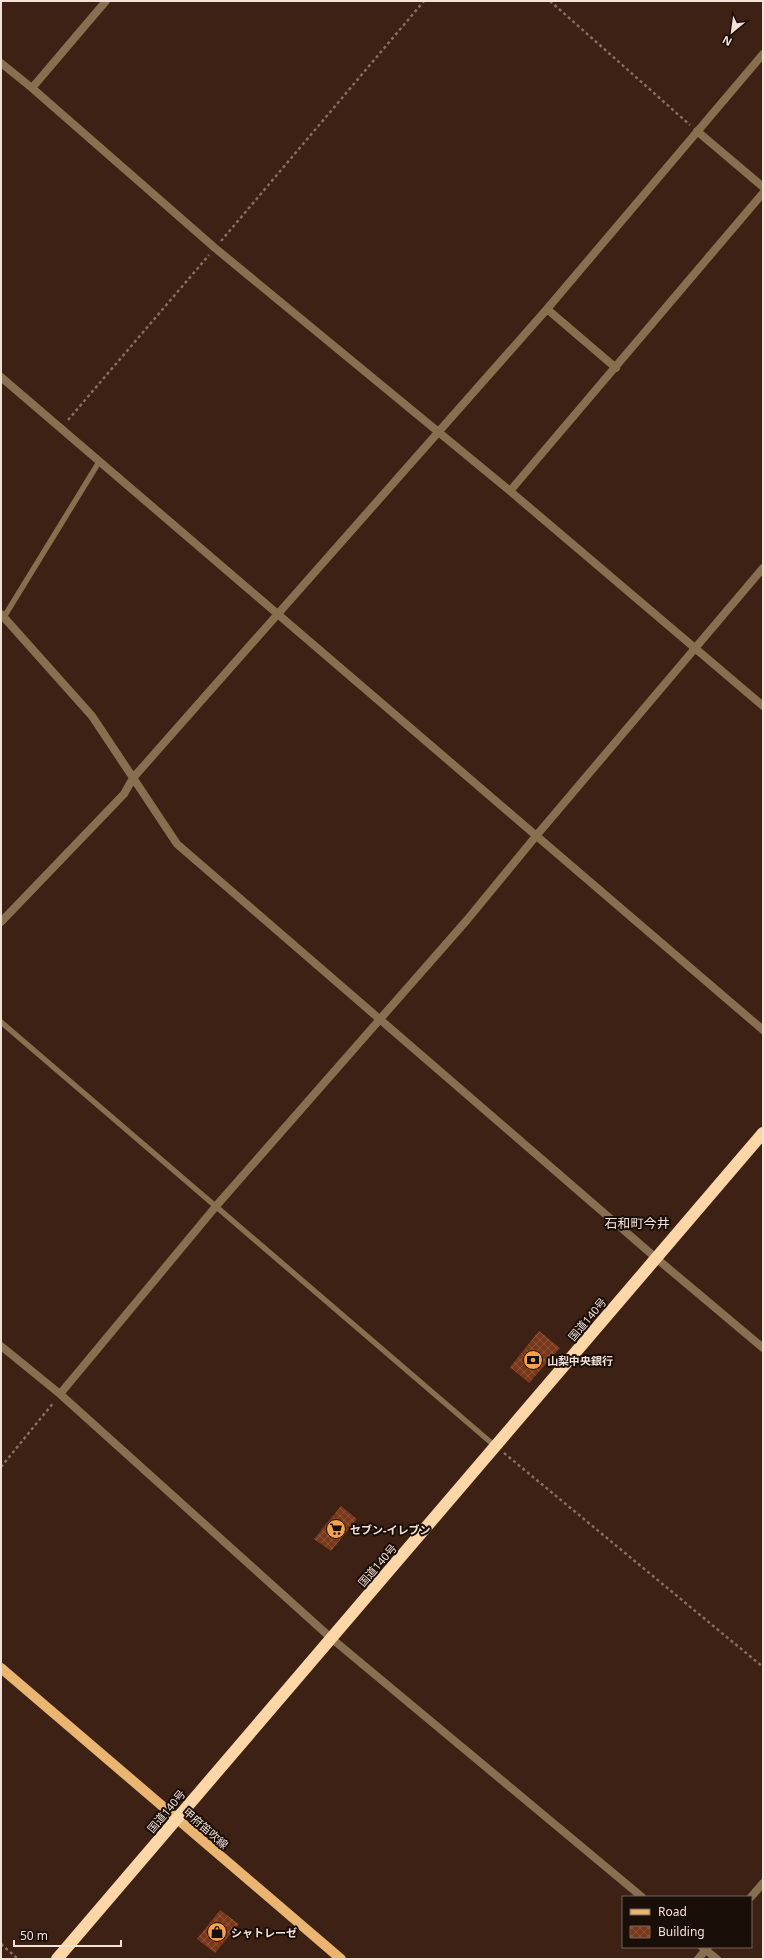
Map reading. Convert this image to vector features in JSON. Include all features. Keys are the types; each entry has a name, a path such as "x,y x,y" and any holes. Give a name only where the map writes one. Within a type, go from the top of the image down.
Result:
{"highway":[{"name":"国道140号","path":"57,1959 763,1132"}],"main road":[{"name":"甲府笛吹線","path":"1,1668 341,1959"}],"street":[{"path":"32,88 106,1"},
{"path":"1,922 124,794 133,778 547,309 763,54"},
{"path":"1,63 32,88 215,248 510,491 763,706"},
{"path":"697,131 763,187"},
{"path":"510,491 763,193"},
{"path":"547,309 616,368"},
{"path":"1,377 763,1030"},
{"path":"60,1394 217,1205 467,920 536,836 763,568"},
{"path":"2,617 92,716 177,844 656,1258 763,1348"},
{"path":"1,1346 60,1394 331,1638 641,1896"},
{"path":"752,1896 763,1883"},
{"path":"698,1959 705,1948 716,1959"}],"lane":[{"path":"2,617 99,462"},
{"path":"1,1022 217,1205 496,1446"}],"path":[{"path":"61,428 424,1"},
{"path":"550,1 697,131"},
{"path":"1,1467 60,1394"},
{"path":"496,1446 763,1667"},
{"path":"1,1944 18,1959"}],"building":[{"path":"539,1331 560,1348 529,1383 510,1367"},
{"path":"341,1506 357,1519 331,1551 314,1539"},
{"path":"220,1910 239,1924 215,1953 197,1939"}],"place":[{"name":"山梨中央銀行","path":"533,1360"},
{"name":"セブン-イレブン","path":"336,1529"},
{"name":"シャトレーゼ","path":"217,1932"}],"district":[{"name":"石和町今井","path":"637,1223"}]}
